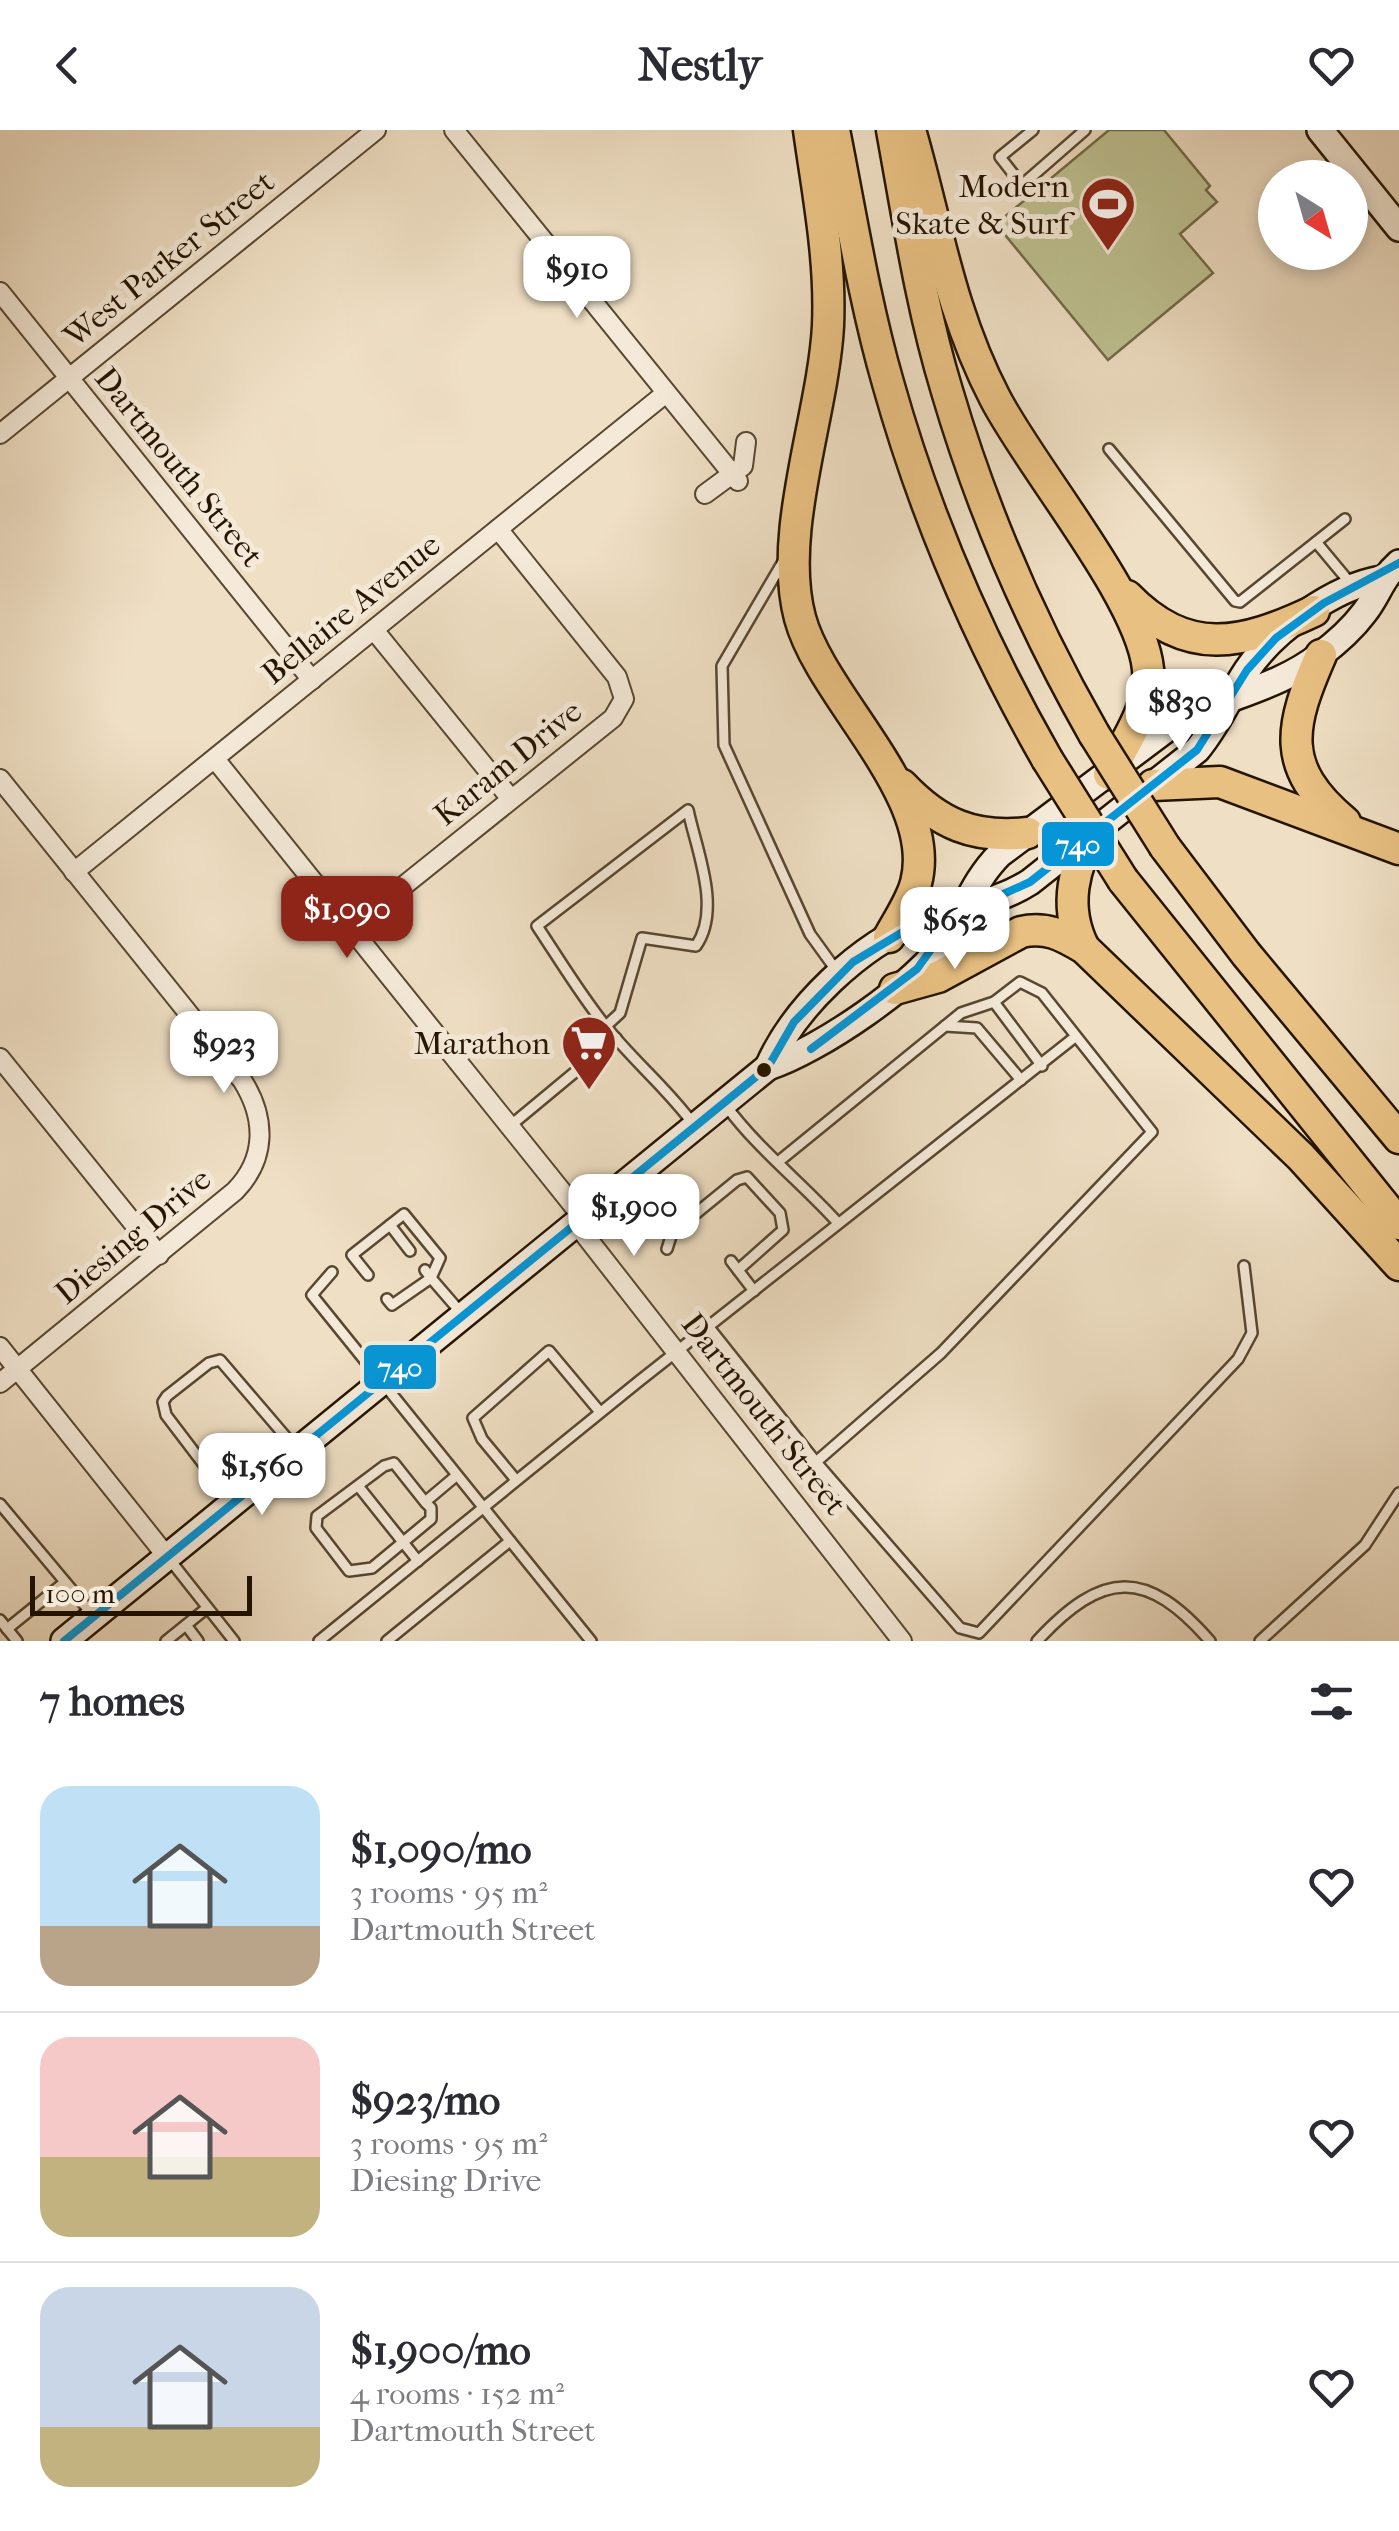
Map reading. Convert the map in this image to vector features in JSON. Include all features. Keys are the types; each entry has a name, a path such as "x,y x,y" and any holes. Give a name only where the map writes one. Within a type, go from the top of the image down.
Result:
{"highway":[{"path":"809,130 825,246 828,325 817,419 795,542 795,591 801,620 890,772 916,837 916,885 889,937"},
{"path":"834,130 863,281 917,474 969,612 1047,760 1123,880 1390,1213"},
{"path":"892,130 932,336 965,449 1030,607 1094,734 1165,847 1246,954 1395,1133"},
{"path":"910,130 945,277 977,362 1008,423 1137,629 1148,670 1141,714 1109,774"},
{"path":"1105,574 1150,619 1198,640 1235,640 1314,611"},
{"path":"1321,655 1299,706 1296,751 1310,785 1326,806 1360,832"},
{"path":"890,772 946,824 982,834 1028,833"},
{"path":"1153,785 1220,782 1399,849"},
{"path":"1084,948 1075,930 1071,901 1083,850 1095,829"},
{"path":"895,989 938,977 1021,932 1047,930 1084,948 1301,1157 1399,1265"}],"main road":[{"path":"1323,131 1399,228"},
{"path":"768,1067 781,1037 842,976 889,937 1014,892 1197,750 1233,698 1244,674 1266,647 1353,586 1391,575"},
{"path":"64,1641 768,1067 798,1058 895,989 947,939 980,874 1028,833 1172,724 1281,680 1321,655 1362,616 1391,575"}],"street":[{"name":"West Parker Street","path":"0,434 376,130"},
{"path":"454,130 734,477"},
{"name":"Dartmouth Street","path":"0,292 312,680"},
{"name":"Bellaire Avenue","path":"74,872 666,393"},
{"path":"704,494 734,477 742,466 746,442"},
{"name":"Karam Drive","path":"352,928 613,718 623,692 617,677 498,528"},
{"path":"374,630 512,799"},
{"name":"Dartmouth Street","path":"215,759 510,1126 677,1352 902,1641"},
{"name":"Diesing Drive","path":"0,779 242,1080 258,1114 260,1145 246,1180 0,1383"},
{"path":"0,1058 158,1255"},
{"path":"0,1347 168,1558"}],"lane":[{"path":"1033,130 1000,156 1022,184 1085,130"},
{"path":"1110,450 1235,601 1240,602 1345,518"},
{"path":"795,542 722,666 724,744 810,934 842,976"},
{"path":"1316,542 1353,586"},
{"path":"606,1026 620,1013 642,938 696,946 702,934 707,900 688,810 537,926 606,1026 695,1128"},
{"path":"778,1162 961,1013 994,1002 1020,982 1027,982 1042,993 1152,1132 940,1354 816,1462"},
{"path":"994,1002 1042,1066"},
{"path":"946,1026 977,1028 1021,1080"},
{"path":"319,1641 600,1412 1076,1037"},
{"path":"510,1126 616,1038"},
{"path":"724,1103 757,1146 838,1223"},
{"path":"667,1249 672,1233 737,1180 748,1177 780,1213 783,1230 734,1265 754,1291"},
{"path":"368,1275 352,1256 404,1214 440,1258 428,1274 392,1305 387,1298"},
{"path":"390,1226 410,1251"},
{"path":"708,1326 816,1462 960,1628 978,1632 1238,1359 1252,1333 1244,1266"},
{"path":"332,1272 312,1295 591,1641"},
{"path":"428,1274 465,1317"},
{"path":"516,1480 482,1440 473,1418 549,1351 600,1412"},
{"path":"235,1504 166,1415 163,1402 168,1396 209,1363 220,1360 299,1452"},
{"path":"394,1463 425,1502 431,1508 430,1519 372,1568 349,1571 316,1528 317,1516 394,1463"},
{"path":"425,1502 456,1476"},
{"path":"358,1486 418,1561"},
{"path":"1260,1641 1364,1545 1399,1492"},
{"path":"0,1504 94,1616"},
{"path":"388,1641 510,1541"},
{"path":"168,1558 234,1641"},
{"path":"17,1641 3,1624 65,1582"},
{"path":"1037,1641 1079,1601 1120,1587 1147,1590 1170,1600 1210,1641"},
{"path":"166,1641 207,1608"},
{"path":"186,1625 198,1641"}],"green space":[{"name":"Modern Skate & Surf","path":"1109,130 1164,130 1210,186 1206,190 1217,202 1180,234 1213,273 1108,360 996,224"}],"transit line":[{"name":"740","path":"64,1641 768,1067 794,1022 853,962 921,921 990,900 1030,882 1197,750 1247,670 1276,638 1324,603 1399,563"},
{"name":"740","path":"811,1049 917,969 963,905"}],"place":[{"name":"Modern Skate & Surf","path":"1108,253"},
{"name":"Marathon","path":"589,1092"}]}
